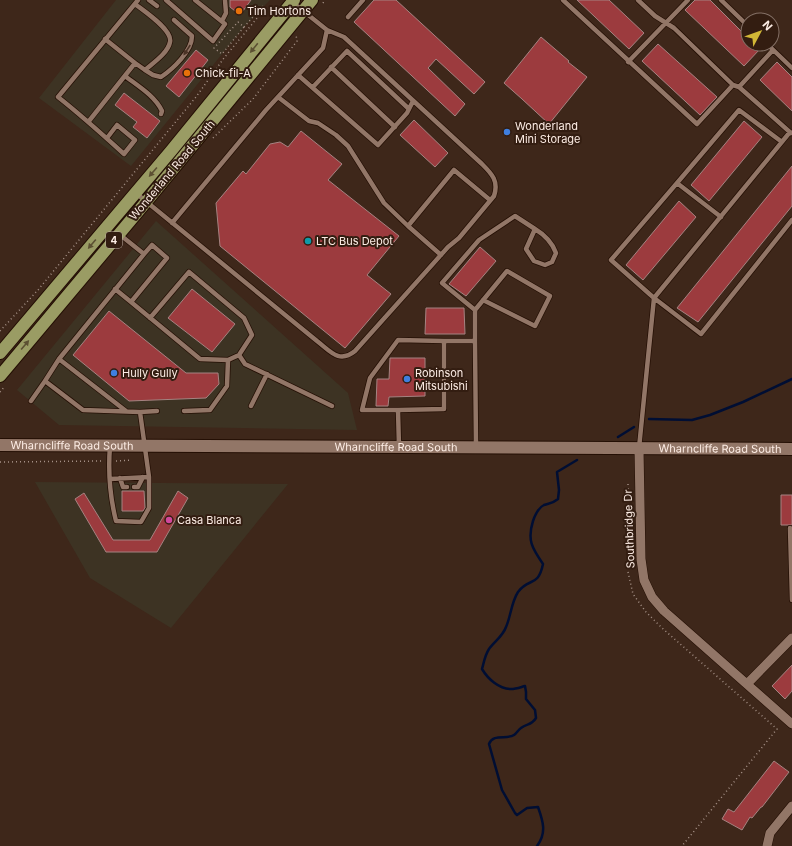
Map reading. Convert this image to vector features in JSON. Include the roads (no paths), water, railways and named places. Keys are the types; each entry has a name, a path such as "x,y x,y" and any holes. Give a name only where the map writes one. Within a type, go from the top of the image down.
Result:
{"main road":[{"name":"Wonderland Road South","path":"0,353 171,151 292,1"},
{"name":"Wonderland Road South","path":"0,376 303,11 318,1"},
{"name":"Wharncliffe Road South","path":"3,443 110,446 792,449"}],"street":[{"name":"Southbridge Dr","path":"639,449 642,559 644,580 652,597 664,612 792,724"},
{"path":"748,684 792,638"},
{"path":"767,846 770,833 792,806"}],"lane":[{"path":"149,0 157,6"},
{"path":"166,0 213,41 225,24 195,0"},
{"path":"222,21 226,13 225,0"},
{"path":"348,17 364,0"},
{"path":"562,0 697,124 733,84"},
{"path":"638,0 655,16 674,28 733,84 739,87 791,133 654,298 639,449"},
{"path":"628,62 688,0"},
{"path":"721,0 740,18"},
{"path":"135,193 317,341 343,358 349,357 355,351 441,255 459,238 490,200 497,188 494,177 490,171 344,37 327,30 292,1"},
{"path":"107,138 117,125 135,140 124,154 107,138 89,121 58,97 136,2 164,27 170,35 171,42 168,48 145,70"},
{"path":"105,39 145,70 153,75 161,77 172,70 187,51 192,41 192,36 174,20"},
{"path":"172,223 278,97 323,48 327,30"},
{"path":"312,87 347,51 409,108"},
{"path":"739,87 771,52"},
{"path":"775,52 792,68"},
{"path":"89,121 135,63"},
{"path":"332,67 395,126"},
{"path":"298,75 378,145 407,113 413,101"},
{"path":"125,76 160,106 162,111 161,114"},
{"path":"278,97 309,121 318,123 336,135 348,146 384,203 441,255"},
{"path":"782,142 739,110 611,260 654,298 701,334 792,220"},
{"path":"408,226 454,170 490,200"},
{"path":"677,183 720,217"},
{"path":"475,310 442,283 479,240 515,216 545,235 553,245 556,253 552,262 545,265 534,261 526,248 535,229"},
{"path":"119,234 144,254"},
{"path":"31,401 59,359 152,245 167,258 131,302"},
{"path":"476,448 475,310 483,300 507,271 550,296 535,326 483,300"},
{"path":"115,290 200,359 228,360 239,355 252,334 244,318 189,272 150,318"},
{"path":"444,341 444,409 362,410 370,378 398,340 476,341"},
{"path":"239,355 245,364 332,406"},
{"path":"59,359 126,411"},
{"path":"184,411 210,410 228,386 228,360"},
{"path":"251,406 267,374"},
{"path":"45,381 83,410 140,412 157,411"},
{"path":"398,410 399,447"},
{"path":"110,446 109,461 112,504 116,521 141,522 150,508 146,446 140,412"},
{"path":"134,486 138,486 143,477"},
{"path":"110,479 149,477"},
{"path":"120,478 123,487 127,487"},
{"path":"790,528 792,600"}],"waterway":[{"path":"649,419 692,420 710,415 743,402 792,379"},
{"path":"618,437 634,427"},
{"path":"537,846 543,832 543,822 538,807 527,808 517,815 515,813 502,790 489,744 494,739 514,735 523,726 532,722 536,718 535,710 526,699 525,686 507,689 491,680 482,669 488,651 505,630 518,592 522,587 536,579 541,571 543,564 533,548 530,533 535,516 542,506 552,503 558,499 559,490 557,472 577,460"}],"place":[{"name":"Tim Hortons","path":"239,11"},
{"name":"Chick-fil-A","path":"187,73"},
{"name":"Wonderland Mini Storage","path":"507,132"},
{"name":"LTC Bus Depot","path":"308,241"},
{"name":"Hully Gully","path":"114,373"},
{"name":"Robinson Mitsubishi","path":"407,379"},
{"name":"Casa Blanca","path":"169,520"}]}
